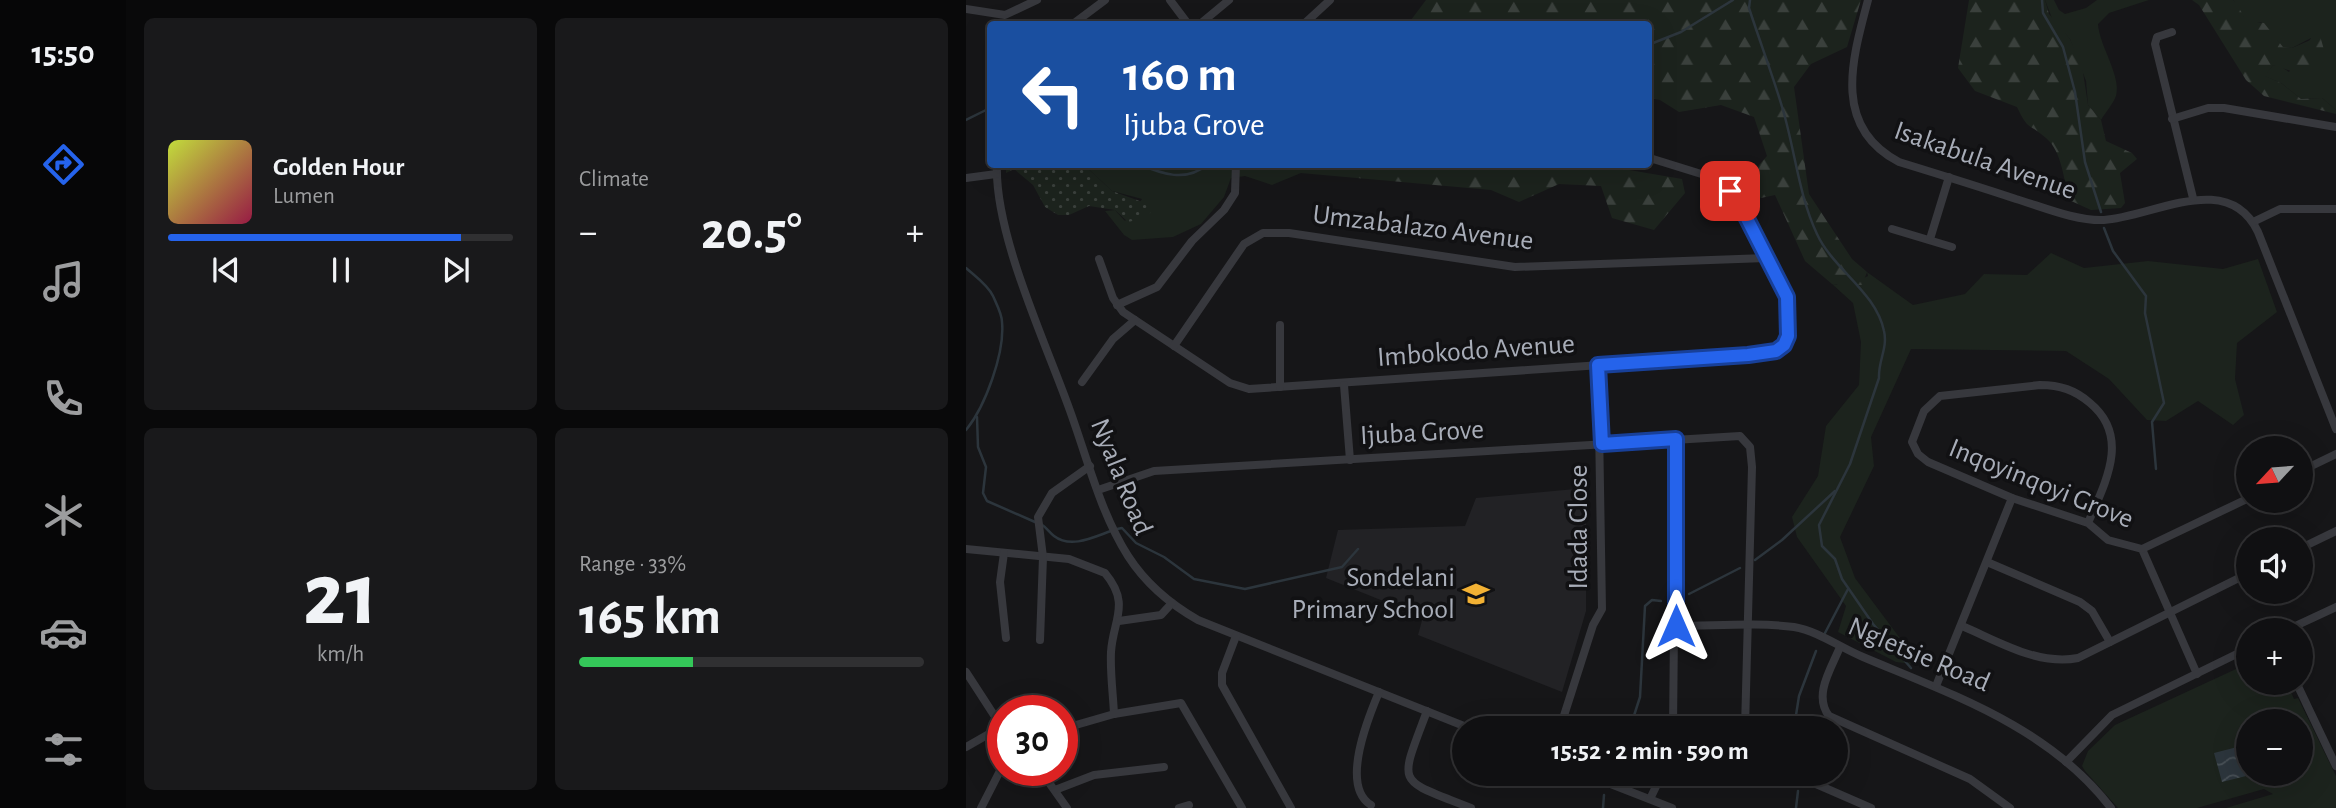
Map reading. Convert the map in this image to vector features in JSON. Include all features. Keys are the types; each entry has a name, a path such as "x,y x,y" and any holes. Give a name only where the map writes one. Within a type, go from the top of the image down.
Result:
{"street":[{"path":"966,9 1005,15 1037,0"},
{"path":"1077,21 1105,0"},
{"path":"1170,0 1186,21"},
{"path":"1204,21 1229,0"},
{"path":"1307,21 1329,0"},
{"name":"Isakabula Avenue","path":"1868,0 1852,66 1852,90 1858,121 1866,137 1885,155 2091,219 2127,217 2193,198 2240,209 2253,222"},
{"path":"2172,32 2157,37 2155,44 2193,198"},
{"path":"2172,119 2197,110 2224,108 2336,127"},
{"name":"Imbokodo Avenue","path":"1099,259 1117,305 1135,320 1234,385 1249,389 1344,385 1748,355 1779,349 1788,336 1789,304 1777,273 1766,258 1738,201 1730,191 1694,170 1653,159"},
{"name":"Nyala Road","path":"997,168 998,194 1010,244 1114,530 1138,570 1172,603 1198,620 1452,721"},
{"path":"1117,305 1157,286 1192,241 1224,210 1235,192 1236,168"},
{"path":"966,178 996,174"},
{"path":"1930,239 1949,177"},
{"path":"2336,209 2280,209 2253,222 2332,411 2336,429"},
{"path":"1892,229 1952,247"},
{"name":"Umzabalazo Avenue","path":"1174,346 1244,244 1257,235 1272,232 1515,267 1766,258"},
{"path":"1082,382 1113,339 1135,320"},
{"path":"1280,325 1280,387"},
{"name":"Idada Close","path":"1564,716 1593,625 1602,610 1602,444 1598,365"},
{"path":"1344,385 1350,460"},
{"name":"Inqoyinqoyi Grove","path":"2088,523 2109,473 2113,439 2104,417 2071,390 2040,385 1940,396 1924,411 1913,439 1913,449 1923,458 2012,498 2088,523 2108,540 2142,548 2236,504"},
{"name":"Ijuba Grove","path":"1098,489 1154,471 1741,436 1748,443 1752,467 1750,626"},
{"path":"1673,716 1676,439"},
{"path":"2314,465 2336,454"},
{"path":"1040,640 1043,557 1038,521 1052,493 1090,466"},
{"path":"1936,687 2012,498"},
{"path":"2313,542 2336,531"},
{"name":"Inqoyinqoyi Grove","path":"2142,548 2197,674"},
{"path":"966,549 1081,562 1105,573 1117,593 1119,621 1111,652 1114,713"},
{"path":"1004,553 1000,582 1006,638"},
{"path":"1987,562 2080,602 2098,619 2110,642"},
{"path":"1962,626 2051,661 2078,657 2236,579"},
{"path":"1119,621 1161,615 1172,603"},
{"path":"2313,618 2336,608"},
{"name":"Ngletsie Road","path":"1676,626 1794,627 1814,633 1840,647 1974,702 2019,727 2066,762 2111,808"},
{"path":"1746,716 1750,626"},
{"path":"1236,636 1222,673 1222,685 1291,808"},
{"path":"1840,647 1822,692 1822,702 1829,716 1970,779 2010,808"},
{"path":"2066,762 2112,715 2236,654"},
{"path":"966,672 987,705"},
{"path":"1371,805 1361,796 1357,776 1363,739 1379,692"},
{"path":"2302,695 2336,766"},
{"path":"1078,724 1114,713 1181,703 1242,808"},
{"path":"1427,711 1408,762 1408,776 1415,785 1471,808"},
{"path":"966,747 987,736"},
{"path":"1055,790 1094,775 1164,767"},
{"path":"981,808 992,786"},
{"path":"1052,786 1067,808"},
{"path":"1616,786 1672,808"},
{"path":"1650,799 1656,786"},
{"path":"1820,786 1867,807"},
{"path":"1179,808 1189,805"}],"shaded area":[{"name":"Sondelani Primary School","path":"1586,488 1586,611 1562,692 1418,635 1423,617 1326,578 1338,530 1465,526 1476,498"}],"green space":[{"path":"1426,0 1861,0 1847,47 1811,64 1794,87 1809,194 1852,259 1867,272 1862,285 1849,285 1843,291 1837,284 1832,284 1805,261 1775,195 1761,198 1746,189 1744,182 1767,156 1754,117 1721,105 1679,112 1660,100 1652,99 1652,21 1410,21"},
{"path":"1969,0 2045,0 2049,14 2070,39 2082,66 2088,105 2101,120 2106,141 2132,153 2137,159 2120,173 2125,203 2121,208 2091,210 2069,200 2059,158 2051,144 2027,124 2017,107 1975,91 1958,68"},
{"path":"2045,0 2054,0 2059,10 2065,14 2086,8 2097,0 2149,0 2109,13 2098,24 2117,88 2115,99 2101,120 2088,105 2086,81 2070,39 2053,21"},
{"path":"2192,0 2233,0 2246,20 2264,23 2283,47 2292,48 2320,36 2325,53 2317,66 2300,74 2273,65 2265,76 2281,83 2301,99 2322,98 2336,110 2336,114 2264,96 2246,80 2199,5"},
{"path":"2233,0 2336,0 2336,110 2322,98 2301,99 2281,83 2264,76 2273,65 2289,72 2311,38 2292,48 2283,47 2261,22 2252,24 2245,20"},
{"path":"1006,168 1087,168 1112,191 1148,204 1151,210 1149,217 1128,222 1115,210 1089,206 1069,215 1058,215 1045,207 1033,185 1014,169 1006,173"},
{"path":"1087,168 1301,168 1301,173 1272,185 1245,176 1231,178 1224,197 1201,224 1173,237 1132,240 1124,235 1105,211 1115,210 1125,221 1142,199 1112,191"},
{"path":"1301,168 1617,168 1682,179 1685,193 1654,230 1612,218 1601,186 1559,184 1519,202 1491,190 1301,173"},
{"path":"2051,253 2084,268 2148,261 2223,269 2258,259 2277,312 2237,343 2235,379 2244,415 2233,425 2198,401 2166,421 2147,420 2109,379 2066,351 1911,349 1871,437 1874,466 1840,537 1855,578 1920,665 1896,662 1838,632 1846,606 1797,537 1792,517 1818,476 1826,426 1859,385 1861,342 1853,303 1832,284 1849,285 1868,276 1867,272 1913,305 1965,294 1984,274 2027,275"},
{"path":"2236,669 2236,695 2292,695 2294,699 2298,698 2303,709 2236,709 2236,786 2313,786 2313,729 2336,776 2336,808 2226,808 2273,794 2264,789 2197,808 2118,808 2082,766 2088,751 2115,725"}],"water":[{"path":"2236,747 2236,778 2222,782 2214,753"}],"waterway":[{"path":"1652,43 1681,32 1733,0"},
{"path":"1750,0 1749,8 1783,110 1801,189 1817,234 1824,247 1872,304 1885,337 1879,378 1850,464 1819,525 1822,546 1835,559 1842,579 1873,624 1911,668"},
{"path":"2042,0 2043,13 2063,47 2075,92 2085,162 2101,212"},
{"path":"966,120 987,110"},
{"path":"1149,168 1174,175 1183,175 1203,168"},
{"path":"2104,228 2113,251 2146,296 2145,313 2164,403 2152,422 2156,469"},
{"path":"966,268 991,292 1002,322 997,364 987,394 966,430"},
{"path":"977,417 978,447 986,467 983,493 987,501 1035,522"},
{"path":"1755,560 1782,540 1835,491"},
{"path":"1041,524 1054,536 1068,542 1082,541 1111,531"},
{"path":"1117,529 1122,528 1136,543 1164,557 1194,579 1245,589 1342,567 1358,549"},
{"path":"1689,594 1740,568"},
{"path":"1825,633 1848,589"},
{"path":"1634,716 1640,697 1645,606 1652,600 1661,601"},
{"path":"1796,716 1799,696 1816,651"},
{"path":"1796,808 1798,791"},
{"path":"1603,808 1604,795"}],"place":[{"name":"Sondelani Primary School","path":"1476,594"}],"route":[{"path":"1676,626 1676,439 1602,444 1598,365 1748,355 1776,351 1784,345 1789,322 1789,304 1785,289 1730,191"}]}
